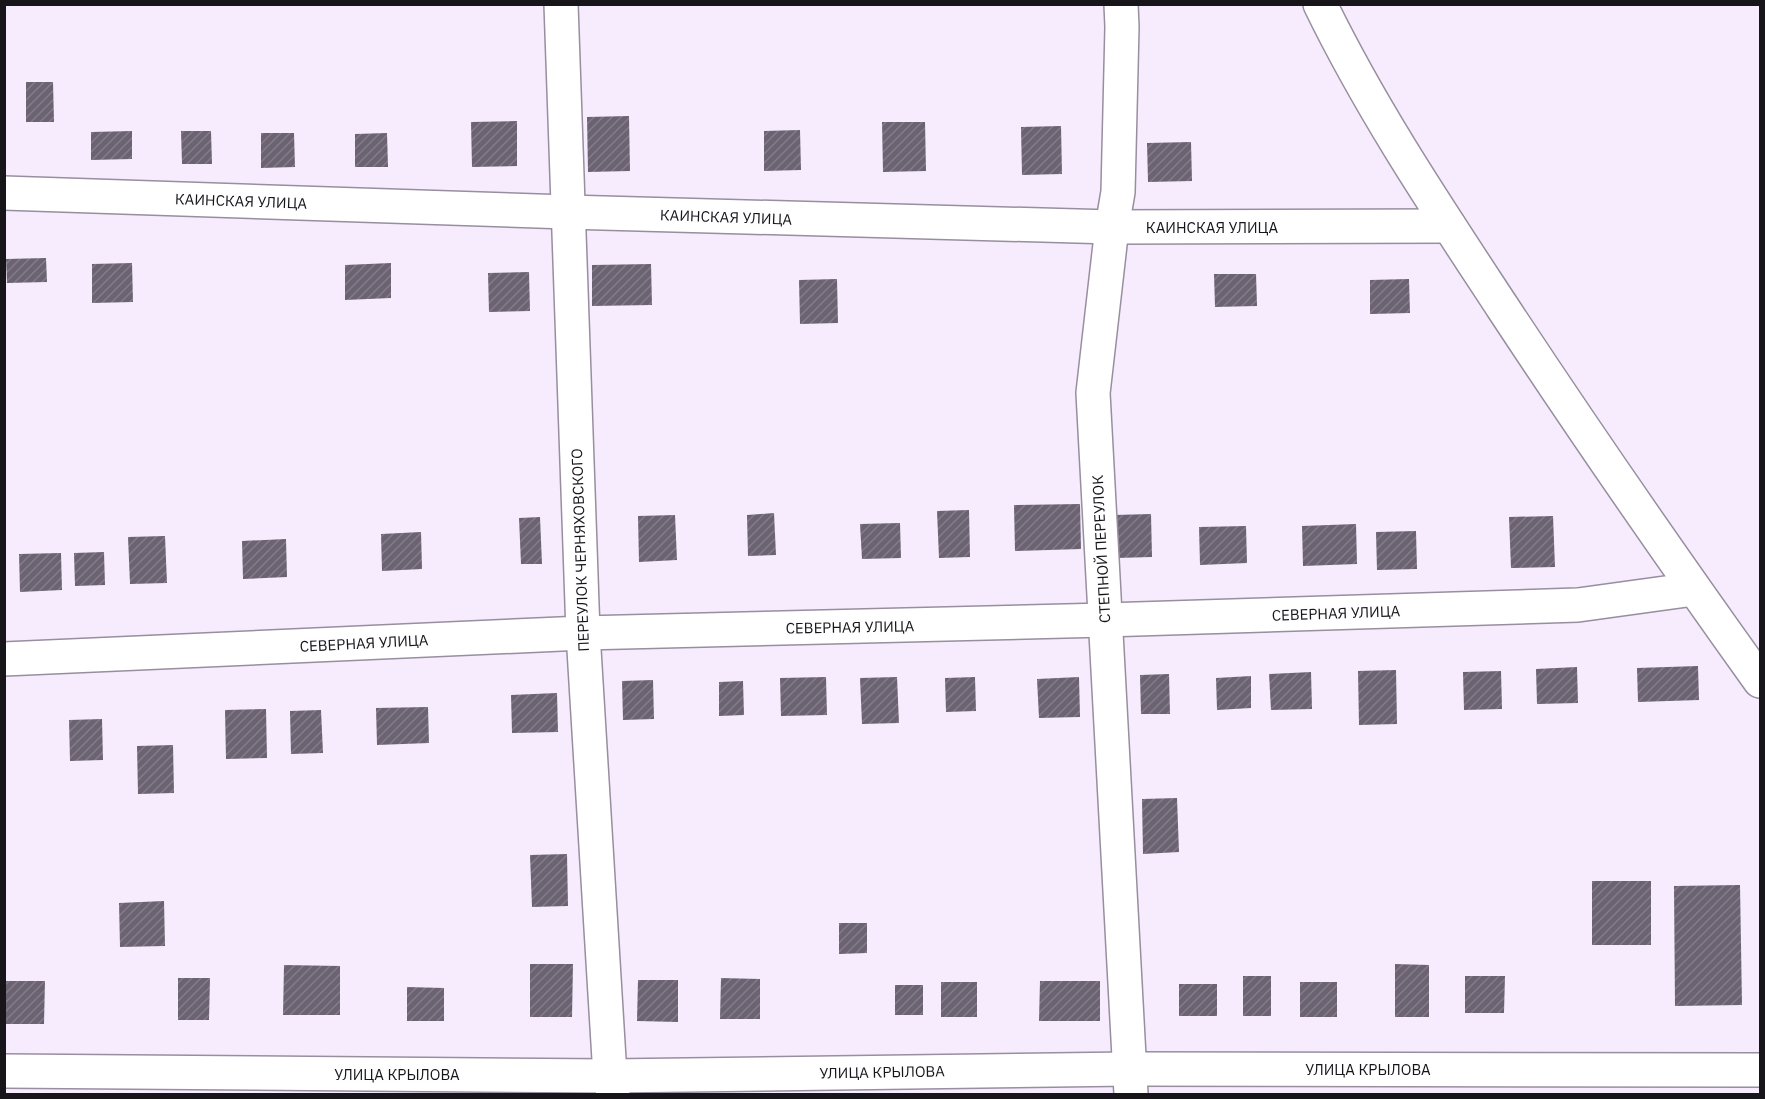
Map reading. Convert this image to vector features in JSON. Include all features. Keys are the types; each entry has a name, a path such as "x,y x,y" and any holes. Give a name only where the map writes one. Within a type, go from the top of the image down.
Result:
{"street":[{"name":"ПЕРЕУЛОК ЧЕРНЯХОВСКОГО","path":"561,4 583,633 612,1085"},
{"name":"СТЕПНОЙ ПЕРЕУЛОК","path":"1120,4 1122,27 1118,192 1093,393 1130,1082"},
{"path":"1320,4 1393,137 1449,226 1551,381 1694,589 1761,681"},
{"name":"КАИНСКАЯ УЛИЦА","path":"4,193 1112,227 1449,226"},
{"name":"СЕВЕРНАЯ УЛИЦА","path":"4,659 583,633 1578,605 1694,589"},
{"name":"УЛИЦА КРЫЛОВА","path":"4,1071 612,1085 1130,1082 1761,1070"}],"building":[{"path":"26,82 53,82 54,122 26,122"},
{"path":"629,116 630,171 588,172 587,117"},
{"path":"517,121 517,166 472,167 471,122"},
{"path":"882,122 925,122 926,171 883,172"},
{"path":"1061,126 1062,174 1022,175 1021,127"},
{"path":"800,130 801,170 764,171 764,131"},
{"path":"132,131 132,159 91,160 91,132"},
{"path":"181,131 211,131 212,164 182,164"},
{"path":"261,133 294,133 295,167 261,168"},
{"path":"387,133 388,167 355,167 355,134"},
{"path":"1191,142 1192,181 1148,182 1147,143"},
{"path":"46,258 47,282 7,283 6,259"},
{"path":"132,263 133,302 92,303 92,264"},
{"path":"391,263 391,298 345,300 345,265"},
{"path":"651,264 652,305 592,306 592,265"},
{"path":"529,272 530,311 489,312 488,273"},
{"path":"1214,274 1256,274 1257,306 1215,307"},
{"path":"837,279 838,323 800,324 799,280"},
{"path":"1409,279 1410,313 1370,314 1370,280"},
{"path":"1080,504 1081,549 1015,551 1014,505"},
{"path":"969,510 970,557 939,558 937,511"},
{"path":"774,513 776,555 748,556 747,515"},
{"path":"1151,514 1152,557 1116,558 1114,515"},
{"path":"675,515 677,560 639,562 638,516"},
{"path":"1553,516 1555,567 1511,568 1509,517"},
{"path":"540,517 542,564 521,564 519,518"},
{"path":"900,523 901,558 862,559 860,524"},
{"path":"1356,524 1357,564 1303,566 1302,526"},
{"path":"1246,526 1247,563 1200,565 1199,527"},
{"path":"1416,531 1417,569 1377,570 1376,532"},
{"path":"421,532 422,569 382,571 381,534"},
{"path":"165,536 167,583 130,584 128,537"},
{"path":"286,539 287,577 243,579 242,541"},
{"path":"104,552 105,585 75,586 74,553"},
{"path":"61,553 62,590 20,592 19,554"},
{"path":"1698,666 1699,700 1638,702 1637,668"},
{"path":"1577,667 1578,703 1537,704 1536,669"},
{"path":"1396,670 1397,724 1359,725 1358,671"},
{"path":"1501,671 1502,709 1464,710 1463,672"},
{"path":"1311,672 1312,709 1271,710 1269,674"},
{"path":"1169,674 1170,714 1141,714 1140,675"},
{"path":"1251,676 1251,708 1217,710 1216,678"},
{"path":"826,677 827,715 781,716 780,678"},
{"path":"897,677 899,723 862,724 860,678"},
{"path":"975,677 976,711 946,712 945,678"},
{"path":"1079,677 1080,717 1039,718 1037,679"},
{"path":"653,680 654,719 623,720 622,681"},
{"path":"743,681 744,715 719,716 719,682"},
{"path":"557,693 558,732 512,733 511,695"},
{"path":"428,707 429,743 377,745 376,708"},
{"path":"266,709 267,758 226,759 225,710"},
{"path":"321,710 323,753 291,754 290,711"},
{"path":"102,719 103,760 70,761 69,720"},
{"path":"173,745 174,793 138,794 137,746"},
{"path":"1177,798 1179,852 1143,854 1142,799"},
{"path":"567,854 568,906 532,907 530,855"},
{"path":"1592,881 1651,881 1651,945 1592,945"},
{"path":"1740,885 1742,1005 1675,1006 1674,886"},
{"path":"164,901 165,946 120,947 119,903"},
{"path":"839,923 867,923 867,953 839,954"},
{"path":"530,964 573,964 572,1017 530,1017"},
{"path":"1395,964 1429,965 1429,1017 1395,1017"},
{"path":"284,965 340,966 340,1015 283,1015"},
{"path":"1243,976 1271,976 1271,1016 1243,1016"},
{"path":"1465,976 1505,976 1504,1013 1465,1013"},
{"path":"178,978 210,978 209,1020 178,1020"},
{"path":"721,978 760,979 760,1019 720,1019"},
{"path":"638,980 678,980 678,1022 637,1021"},
{"path":"4,981 45,981 44,1024 4,1024"},
{"path":"1040,981 1100,981 1100,1021 1039,1021"},
{"path":"941,982 977,982 977,1017 941,1017"},
{"path":"1300,982 1337,982 1337,1017 1300,1017"},
{"path":"1179,984 1217,984 1217,1016 1179,1016"},
{"path":"895,985 923,985 923,1015 895,1015"},
{"path":"407,987 444,988 444,1021 407,1021"}]}
